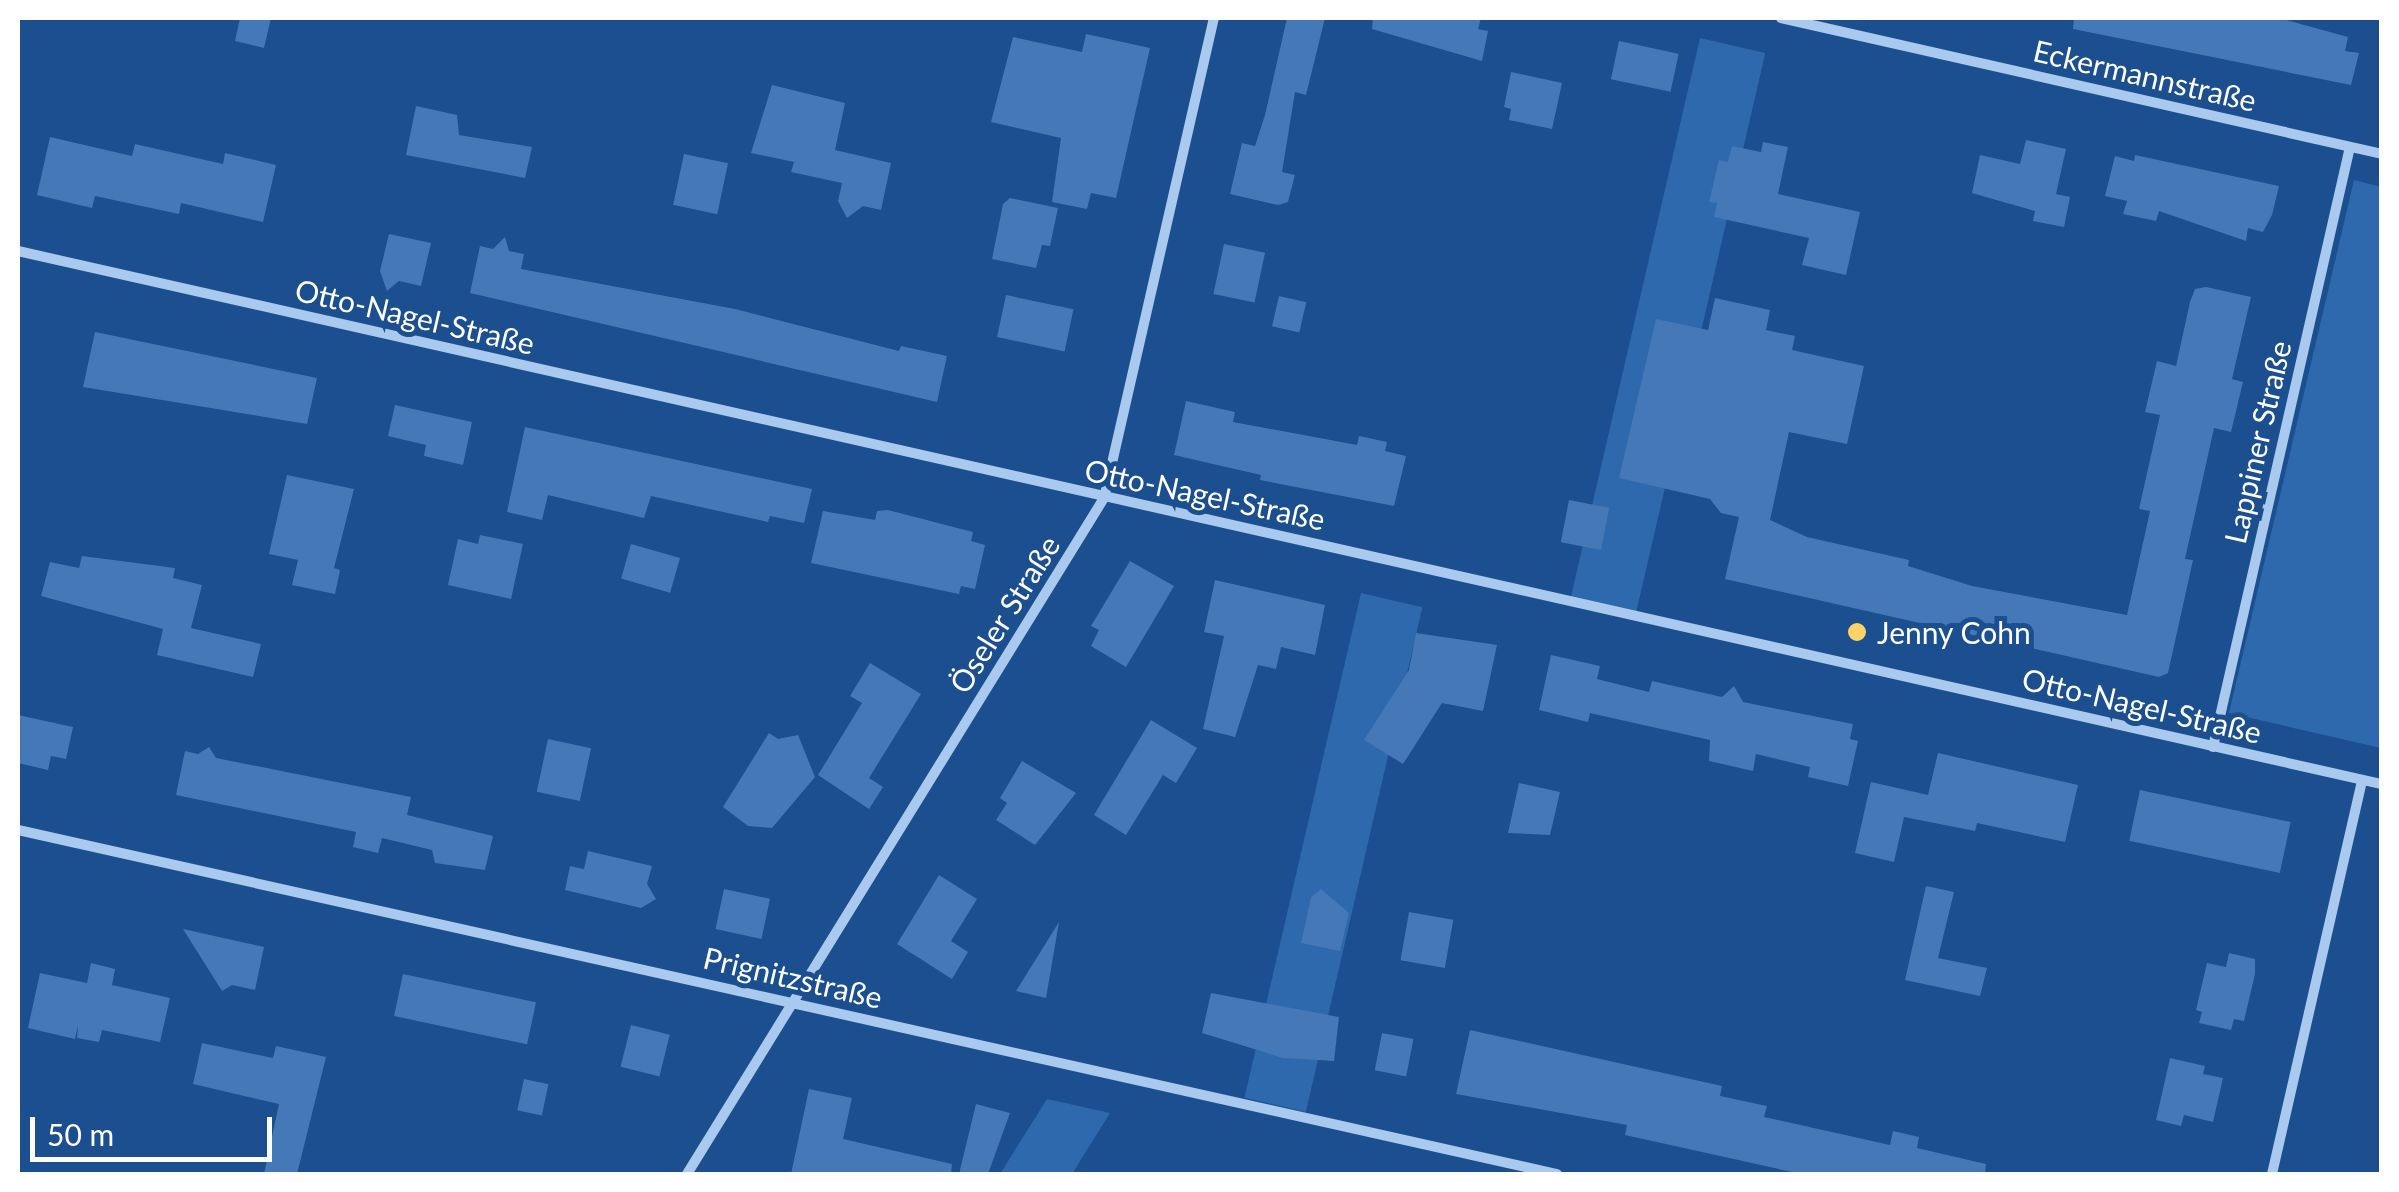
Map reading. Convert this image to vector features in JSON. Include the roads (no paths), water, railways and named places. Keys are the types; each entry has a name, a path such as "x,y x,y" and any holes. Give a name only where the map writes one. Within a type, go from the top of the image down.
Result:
{"street":[{"name":"Öseler Straße","path":"688,1174 1104,498 1214,18"},
{"name":"Eckermannstraße","path":"1781,18 2382,154"},
{"name":"Lappiner Straße","path":"2213,747 2350,147"},
{"name":"Otto-Nagel-Straße","path":"18,251 2382,784"},
{"path":"2272,1174 2362,780"},
{"name":"Prignitzstraße","path":"18,830 1556,1174"}],"place":[{"name":"Jenny Cohn","path":"1857,632"}]}
